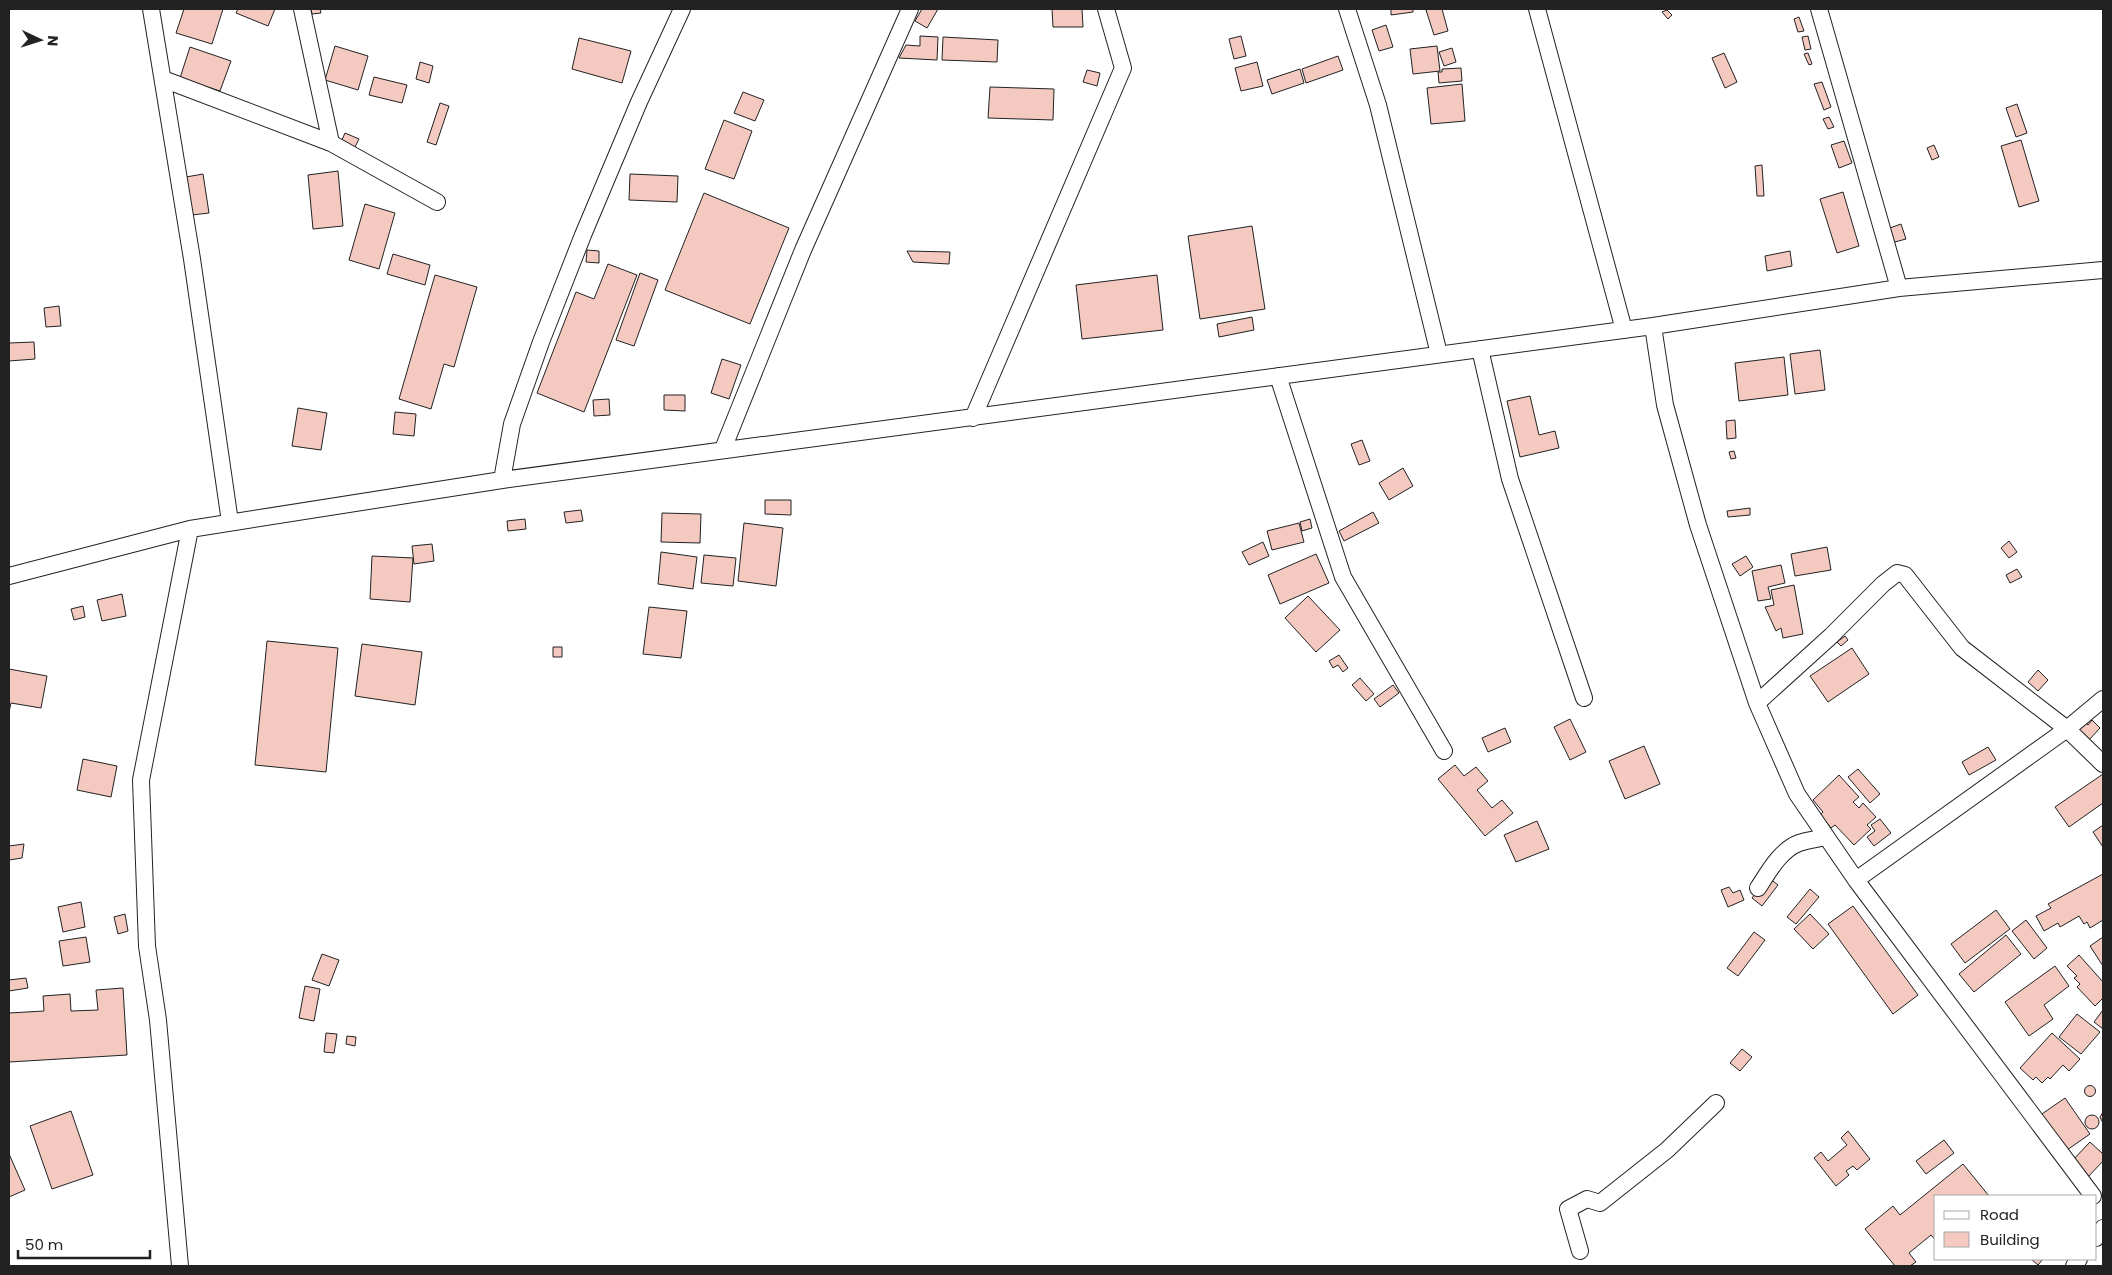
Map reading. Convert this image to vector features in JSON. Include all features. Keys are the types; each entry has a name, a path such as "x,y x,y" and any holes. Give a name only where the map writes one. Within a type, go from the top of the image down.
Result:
{"street":[{"path":"151,9 192,259 230,522"},
{"path":"302,9 330,143"},
{"path":"502,480 512,424 541,342 620,146 682,9"},
{"path":"723,449 802,250 910,9"},
{"path":"973,418 1123,68 1106,9"},
{"path":"1347,9 1378,105 1439,354"},
{"path":"1537,9 1624,330"},
{"path":"1820,9 1899,288"},
{"path":"163,79 330,143 437,202"},
{"path":"9,576 190,529 502,480 1624,330 1899,288 2103,270"},
{"path":"1653,326 1665,405 1698,524 1757,703 1798,794 1856,880 2092,1195"},
{"path":"1480,349 1510,479 1584,698"},
{"path":"1278,376 1343,576 1444,751"},
{"path":"180,1266 158,1020 147,946 141,780 190,529"},
{"path":"1757,703 1831,636 1882,584 1897,573 1905,575 1962,648 2066,729 2103,764"},
{"path":"1856,880 2066,729 2103,699"},
{"path":"1758,888 1776,862 1786,852 1797,844 1826,837"},
{"path":"1580,1251 1568,1209 1586,1199 1600,1203 1667,1150 1716,1103"}],"building":[{"path":"184,9 223,9 212,44 176,33"},
{"path":"238,9 275,9 268,26 236,13"},
{"path":"311,9 320,9 321,13 312,14"},
{"path":"922,9 938,9 927,28 915,21"},
{"path":"1052,9 1082,9 1083,27 1053,27"},
{"path":"1391,9 1413,9 1413,12 1391,15"},
{"path":"1442,9 1448,31 1434,35 1426,10"},
{"path":"1667,10 1672,15 1668,19 1662,12"},
{"path":"1799,17 1804,31 1798,32 1794,19"},
{"path":"1386,25 1393,47 1379,51 1372,30"},
{"path":"920,36 938,37 937,60 899,58 906,45 920,46"},
{"path":"1241,36 1246,56 1234,59 1229,39"},
{"path":"1808,36 1811,49 1805,50 1802,37"},
{"path":"943,37 998,40 997,62 942,60"},
{"path":"579,38 631,51 622,83 572,69"},
{"path":"335,46 368,56 358,90 325,80"},
{"path":"1437,46 1440,71 1413,74 1410,49"},
{"path":"190,47 231,61 220,91 180,78"},
{"path":"1452,48 1456,62 1444,66 1439,52"},
{"path":"1724,53 1737,82 1725,88 1712,58"},
{"path":"1808,53 1812,64 1809,65 1804,54"},
{"path":"1338,56 1343,70 1306,83 1302,69"},
{"path":"420,62 433,66 429,83 416,79"},
{"path":"1257,62 1263,86 1241,91 1235,68"},
{"path":"1461,68 1462,81 1439,83 1438,72 1442,72 1442,69"},
{"path":"1300,69 1304,83 1272,94 1267,80"},
{"path":"1087,70 1100,73 1097,86 1083,82"},
{"path":"374,77 407,85 402,103 369,95"},
{"path":"1822,82 1831,107 1824,110 1814,84"},
{"path":"1462,84 1465,121 1431,124 1427,88"},
{"path":"990,87 1054,89 1053,120 988,118"},
{"path":"743,92 764,100 755,121 734,113"},
{"path":"440,103 449,106 436,145 427,142"},
{"path":"2017,104 2027,133 2016,137 2006,108"},
{"path":"1829,117 1834,127 1828,129 1823,119"},
{"path":"724,120 752,131 734,179 705,169"},
{"path":"345,133 359,139 354,149 341,142"},
{"path":"2021,140 2039,201 2019,207 2001,146"},
{"path":"1844,141 1852,163 1839,168 1831,145"},
{"path":"1934,145 1939,157 1932,160 1927,148"},
{"path":"1762,165 1764,196 1757,196 1755,166"},
{"path":"338,171 343,226 313,229 308,175"},
{"path":"203,174 209,213 192,215 186,177"},
{"path":"630,174 678,176 677,202 629,200"},
{"path":"1843,192 1859,246 1837,253 1820,199"},
{"path":"704,193 789,228 750,324 665,290"},
{"path":"365,204 395,213 379,269 349,260"},
{"path":"1901,224 1906,239 1891,243 1887,229"},
{"path":"1252,226 1265,309 1200,319 1188,236"},
{"path":"587,250 599,251 599,263 586,262"},
{"path":"907,251 950,252 949,264 913,262"},
{"path":"1790,251 1792,266 1767,271 1765,256"},
{"path":"393,254 430,265 425,285 387,274"},
{"path":"608,264 637,275 584,412 537,393 576,292 594,299"},
{"path":"640,273 658,280 634,346 616,340"},
{"path":"435,275 477,287 454,367 444,364 431,409 399,399"},
{"path":"1157,275 1163,330 1082,339 1076,285"},
{"path":"59,306 61,326 46,327 44,308"},
{"path":"1252,317 1254,330 1219,337 1217,324"},
{"path":"34,342 35,359 9,361 9,343"},
{"path":"1820,350 1825,390 1795,394 1790,354"},
{"path":"1784,357 1788,395 1739,401 1735,363"},
{"path":"722,359 741,365 729,399 711,393"},
{"path":"664,395 685,395 685,411 664,410"},
{"path":"1530,396 1539,435 1555,431 1559,448 1520,457 1507,401"},
{"path":"609,399 610,415 594,416 593,400"},
{"path":"298,408 327,413 321,450 292,446"},
{"path":"395,412 416,414 414,436 393,434"},
{"path":"1735,420 1736,438 1727,439 1726,421"},
{"path":"1362,440 1370,461 1359,465 1351,444"},
{"path":"1734,451 1736,458 1731,459 1729,452"},
{"path":"1403,468 1413,486 1389,500 1379,483"},
{"path":"765,500 791,500 791,515 765,514"},
{"path":"1750,508 1750,515 1728,517 1727,511"},
{"path":"581,510 583,521 566,523 564,512"},
{"path":"1373,512 1379,523 1344,541 1339,531"},
{"path":"662,513 701,514 700,543 661,542"},
{"path":"525,519 526,529 508,531 507,521"},
{"path":"1310,519 1312,528 1302,531 1300,522"},
{"path":"744,523 783,528 776,586 738,581"},
{"path":"1299,523 1304,542 1272,550 1267,531"},
{"path":"2009,541 2017,552 2009,558 2001,548"},
{"path":"1263,542 1269,556 1249,565 1242,552"},
{"path":"432,544 434,561 414,564 412,546"},
{"path":"1827,547 1831,570 1795,576 1791,554"},
{"path":"661,552 697,557 693,589 658,584"},
{"path":"1316,554 1329,583 1280,604 1268,575"},
{"path":"704,555 736,558 733,586 701,583"},
{"path":"372,556 413,558 410,602 370,599"},
{"path":"1746,556 1753,567 1740,576 1732,564"},
{"path":"1781,565 1785,583 1768,587 1771,599 1758,601 1752,571"},
{"path":"2017,569 2022,577 2010,583 2006,575"},
{"path":"1794,585 1803,634 1783,638 1781,628 1776,631 1765,607 1774,605 1771,590"},
{"path":"122,594 126,616 102,621 97,600"},
{"path":"1308,596 1340,630 1316,652 1285,618"},
{"path":"83,606 85,617 74,620 71,609"},
{"path":"649,607 687,611 681,658 643,654"},
{"path":"1845,636 1848,640 1841,646 1837,642"},
{"path":"267,641 338,648 326,772 255,765"},
{"path":"362,644 422,652 415,705 355,696"},
{"path":"553,647 562,647 562,657 553,657"},
{"path":"1852,648 1869,674 1828,702 1810,676"},
{"path":"1339,655 1348,668 1343,672 1338,665 1333,668 1329,661"},
{"path":"9,669 47,676 41,708 11,703 9,712"},
{"path":"2038,670 2048,680 2038,691 2028,682"},
{"path":"1360,678 1374,694 1366,701 1352,685"},
{"path":"1393,685 1399,693 1380,707 1374,699"},
{"path":"1570,719 1586,752 1570,760 1554,727"},
{"path":"2092,720 2100,728 2088,741 2078,731 2085,722 2088,725"},
{"path":"1505,728 1511,742 1488,752 1482,738"},
{"path":"1644,746 1660,784 1625,799 1609,761"},
{"path":"1988,747 1996,760 1969,775 1962,762"},
{"path":"83,759 117,766 111,797 77,790"},
{"path":"1455,765 1464,776 1476,767 1488,781 1477,790 1492,808 1502,800 1513,813 1485,836 1438,779"},
{"path":"1858,769 1880,794 1870,803 1848,777"},
{"path":"2103,774 2103,803 2069,827 2055,807"},
{"path":"1839,775 1859,797 1853,802 1859,808 1863,803 1876,817 1867,825 1871,829 1854,845 1835,825 1831,828 1820,815 1823,812 1813,800"},
{"path":"1880,819 1891,833 1874,846 1867,837 1875,831 1871,825"},
{"path":"1537,821 1549,849 1516,862 1504,835"},
{"path":"2103,825 2103,847 2093,832"},
{"path":"24,844 22,858 9,860 9,846"},
{"path":"2103,874 2103,920 2090,928 2087,922 2084,924 2079,916 2060,927 2058,923 2044,931 2036,916 2051,908 2048,904"},
{"path":"1768,877 1778,885 1762,906 1752,898"},
{"path":"1729,887 1733,893 1740,890 1744,900 1728,907 1721,890"},
{"path":"1810,889 1819,897 1796,924 1787,917"},
{"path":"81,902 85,927 63,932 58,907"},
{"path":"1853,906 1918,995 1893,1014 1828,924"},
{"path":"1996,910 2010,929 1965,963 1951,944"},
{"path":"125,914 128,931 118,934 114,917"},
{"path":"1810,914 1829,934 1813,949 1794,929"},
{"path":"2026,920 2047,948 2034,959 2012,931"},
{"path":"1754,932 1765,940 1738,976 1727,968"},
{"path":"2006,935 2021,954 1974,992 1959,974"},
{"path":"86,937 90,962 63,966 59,941"},
{"path":"2103,937 2103,966 2090,946"},
{"path":"322,954 339,960 329,986 312,980"},
{"path":"2079,955 2103,982 2103,998 2095,1006 2077,987 2080,984 2074,978 2077,976 2067,966"},
{"path":"2055,966 2069,986 2044,1005 2053,1019 2029,1036 2005,1002"},
{"path":"26,978 28,988 9,991 9,980"},
{"path":"305,986 320,989 314,1021 299,1018"},
{"path":"123,988 127,1055 9,1062 9,1013 44,1011 43,996 70,994 71,1011 98,1010 96,990"},
{"path":"2103,1010 2103,1029 2094,1022"},
{"path":"2077,1014 2100,1032 2081,1054 2059,1037"},
{"path":"326,1033 337,1034 334,1053 324,1052"},
{"path":"2052,1033 2080,1059 2069,1071 2063,1065 2050,1079 2048,1077 2042,1083 2036,1077 2033,1080 2020,1068"},
{"path":"347,1036 356,1037 355,1046 346,1044"},
{"path":"1742,1049 1752,1057 1740,1071 1730,1063"},
{"path":"2090,1085 2096,1091 2090,1097 2084,1091"},
{"path":"2065,1098 2090,1134 2067,1150 2039,1116"},
{"path":"71,1111 93,1175 52,1189 30,1126"},
{"path":"2103,1112 2103,1123 2100,1117"},
{"path":"2092,1115 2097,1117 2099,1122 2097,1127 2092,1129 2087,1127 2085,1122 2087,1117"},
{"path":"1848,1131 1870,1159 1857,1170 1853,1166 1846,1171 1849,1175 1836,1186 1814,1158 1821,1152 1828,1161 1847,1145 1841,1138"},
{"path":"1944,1140 1954,1153 1926,1174 1916,1161"},
{"path":"2090,1142 2103,1154 2103,1161 2087,1178 2071,1162"},
{"path":"9,1154 25,1190 9,1197"},
{"path":"1963,1164 1988,1195 1934,1195 1934,1239 1931,1235 1909,1253 1916,1262 1910,1266 1895,1266 1865,1229 1893,1206 1900,1215"},
{"path":"2032,1260 2042,1260 2038,1265"}]}
